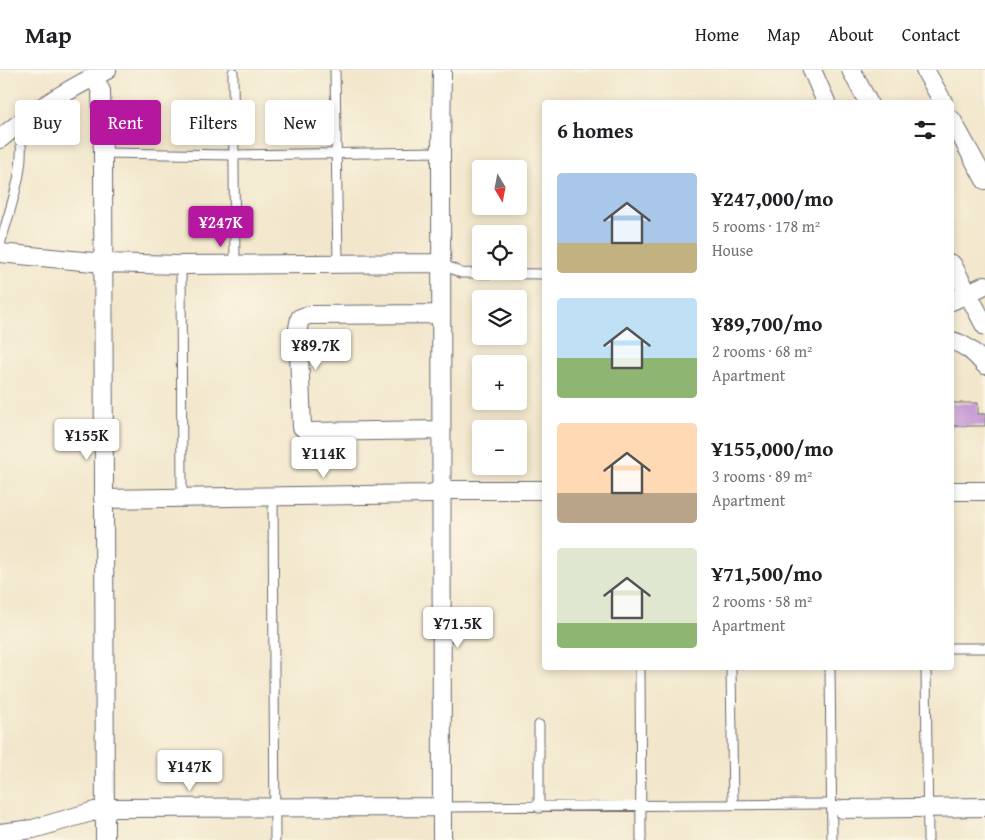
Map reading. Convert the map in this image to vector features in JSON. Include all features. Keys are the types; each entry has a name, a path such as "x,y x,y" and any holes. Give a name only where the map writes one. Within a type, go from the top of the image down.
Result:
{"street":[{"path":"442,70 442,840"},
{"path":"812,70 825,100"},
{"path":"851,70 867,100"},
{"path":"925,70 942,100"},
{"path":"54,100 101,73 103,153 105,840"},
{"path":"954,124 985,180"},
{"path":"0,139 15,126"},
{"path":"0,253 103,263 181,265 441,263"},
{"path":"954,272 960,297 985,326"},
{"path":"960,297 985,285"},
{"path":"441,314 309,315 300,318 298,328 302,427 310,432 442,430"},
{"path":"954,341 978,356 985,364"},
{"path":"103,498 430,494 441,490 542,490"},
{"path":"954,491 985,491"},
{"path":"0,833 33,829 104,808 275,809 441,807"},
{"path":"837,807 985,807"}],"lane":[{"path":"334,70 338,263"},
{"path":"233,72 235,264"},
{"path":"0,245 20,164 21,145"},
{"path":"103,153 441,152"},
{"path":"441,263 461,273 542,274"},
{"path":"181,265 182,497"},
{"path":"273,496 275,840"},
{"path":"954,648 985,648"},
{"path":"640,670 641,840"},
{"path":"731,670 733,805"},
{"path":"830,670 837,807 832,840"},
{"path":"926,670 928,840"},
{"path":"539,724 540,808"},
{"path":"441,807 540,808 733,805 837,807"}],"building":[{"path":"954,403 978,403 978,414 985,414 985,426 954,426"}]}
